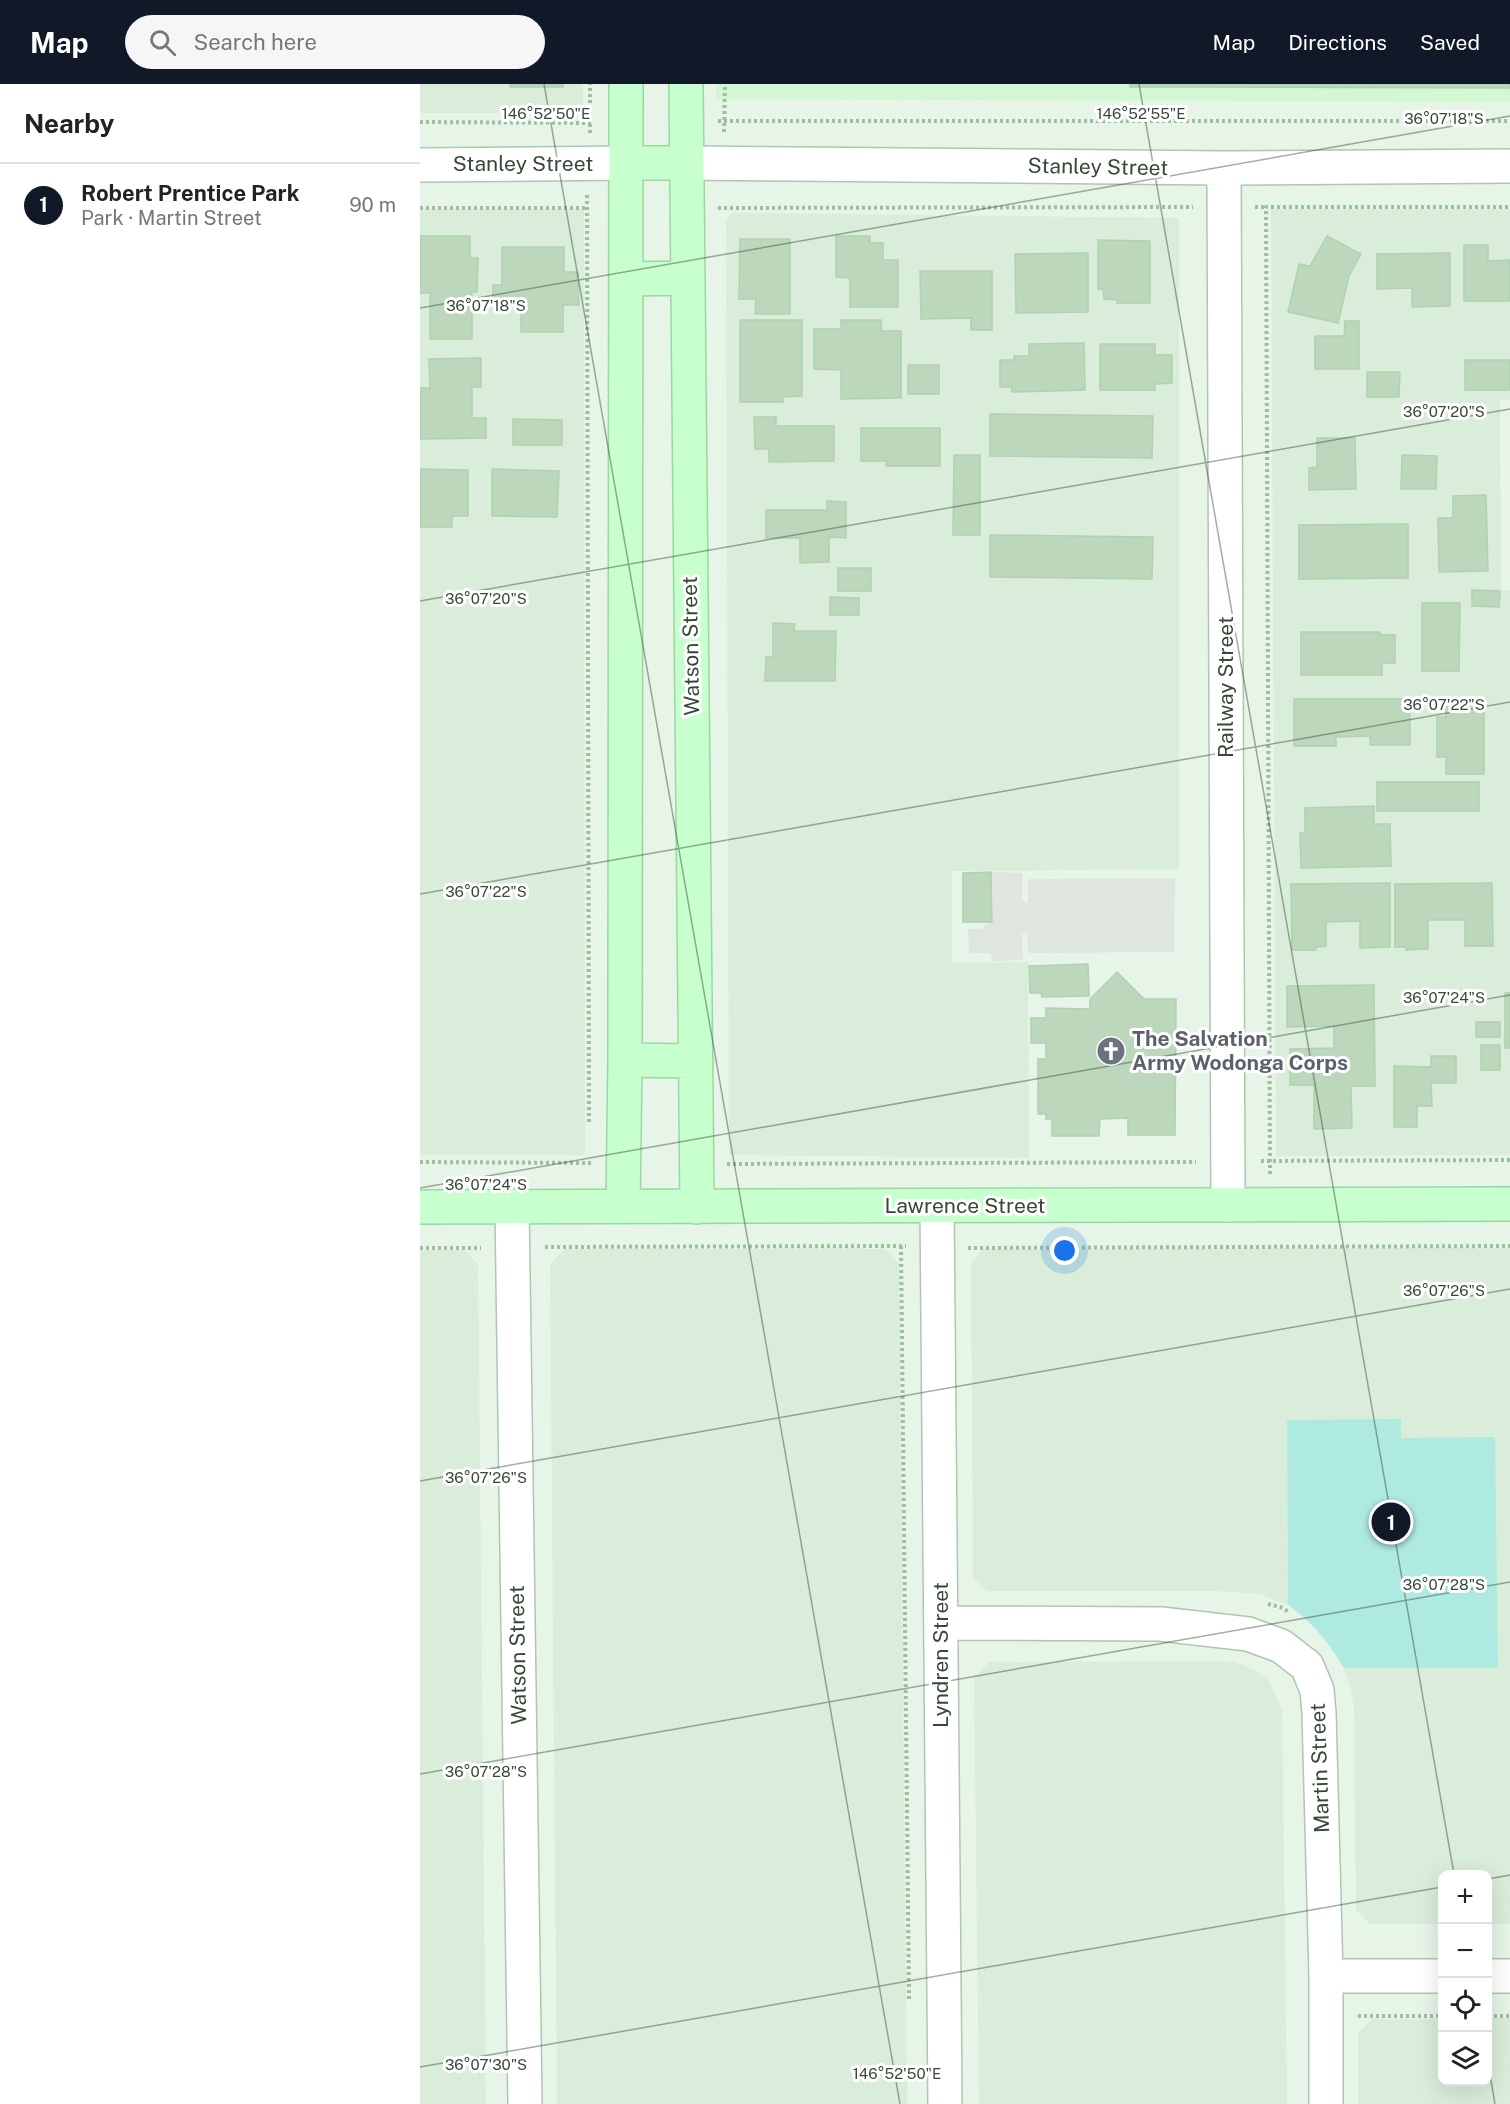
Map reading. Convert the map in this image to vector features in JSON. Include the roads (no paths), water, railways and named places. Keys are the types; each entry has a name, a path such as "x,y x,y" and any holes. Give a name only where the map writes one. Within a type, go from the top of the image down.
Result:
{"street":[{"path":"623,1206 626,84"},
{"name":"Watson Street","path":"686,84 697,1207"},
{"path":"627,163 687,163"},
{"name":"Stanley Street","path":"420,165 627,163"},
{"name":"Stanley Street","path":"687,163 1224,168 1510,166"},
{"name":"Railway Street","path":"1224,168 1228,1205"},
{"path":"627,279 687,279"},
{"path":"625,1060 696,1061"},
{"name":"Lawrence Street","path":"420,1207 1510,1204"},
{"name":"Watson Street","path":"512,1206 525,2104"},
{"name":"Lyndren Street","path":"937,1206 945,2104"},
{"name":"Martin Street","path":"941,1623 1161,1624 1216,1630 1248,1634 1281,1646 1307,1666 1317,1690 1319,1713 1326,1976 1326,2104"},
{"path":"1326,1976 1438,1976"},
{"path":"1492,1976 1510,1976"}],"place":[{"name":"The Salvation Army Wodonga Corps","path":"1111,1051"},
{"name":"Robert Prentice Park","path":"1391,1522"}]}
